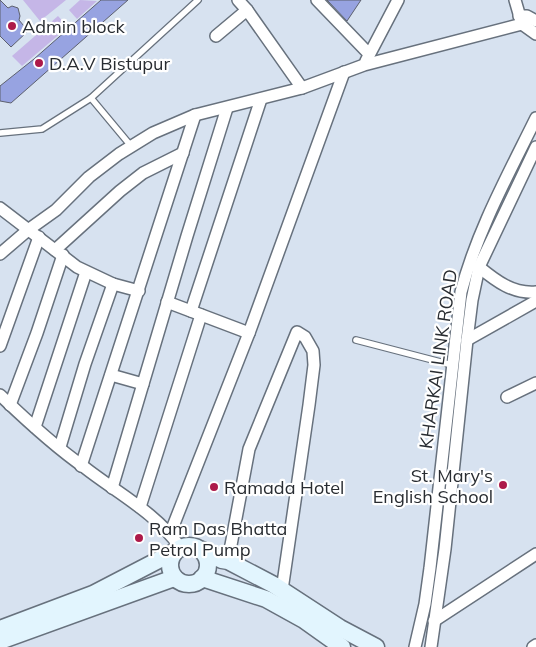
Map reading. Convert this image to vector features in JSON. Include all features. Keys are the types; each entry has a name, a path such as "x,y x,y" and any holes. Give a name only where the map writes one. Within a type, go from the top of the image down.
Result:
{"main road":[{"path":"0,629 93,594 187,545 195,546 222,560 228,561 282,590 340,628 376,647"},
{"path":"177,549 170,558 169,565 174,578 188,584 202,578 207,569 207,559 202,550"},
{"path":"0,641 174,578"},
{"path":"202,578 266,599 304,620 342,647"}],"street":[{"path":"238,0 302,88"},
{"path":"317,0 367,60"},
{"path":"367,60 398,0"},
{"path":"515,0 521,20 536,34"},
{"path":"216,36 247,10"},
{"path":"0,254 28,230 56,210 89,177 131,146 153,133 195,115 302,88 344,72 367,60 521,20 527,16 536,21"},
{"path":"170,534 248,333 344,72"},
{"path":"140,507 261,99"},
{"path":"112,488 227,108"},
{"path":"82,466 195,115"},
{"name":"KHARKAI LINK ROAD","path":"414,647 425,604 430,568 461,292 469,260 536,118"},
{"path":"430,647 445,549 472,300 479,267 536,147"},
{"path":"10,405 37,333 59,252 120,191 143,173 183,153"},
{"path":"0,208 77,267 113,284 139,292"},
{"path":"0,346 39,237"},
{"path":"479,267 496,282 513,289 536,292"},
{"path":"35,427 86,272"},
{"path":"60,447 113,284"},
{"path":"467,340 536,301"},
{"path":"167,302 248,333"},
{"path":"228,561 249,449 297,332 305,337 313,351 314,365 282,590"},
{"path":"112,375 143,384"},
{"path":"507,397 536,383"},
{"path":"0,395 82,466 156,519 170,534 177,549"},
{"path":"434,621 536,554"}],"lane":[{"path":"0,133 42,129 91,98 198,0"},
{"path":"91,98 131,146"},
{"path":"356,340 452,365"}],"shaded area":[{"path":"23,0 66,0 40,21"},
{"path":"80,0 97,1 77,19 69,10"},
{"path":"58,16 68,27 22,66 12,56"}],"building":[{"name":"Admin block","path":"0,0 8,8 12,6 18,8 19,20 28,31 11,47 0,36"},
{"path":"101,0 128,0 11,103 0,101 0,86"},
{"path":"327,0 361,0 347,21"}],"place":[{"name":"Admin block","path":"12,26"},
{"name":"D.A.V Bistupur","path":"39,63"},
{"name":"St. Mary's English School","path":"503,485"},
{"name":"Ramada Hotel","path":"214,487"},
{"name":"Ram Das Bhatta Petrol Pump","path":"139,538"}]}
